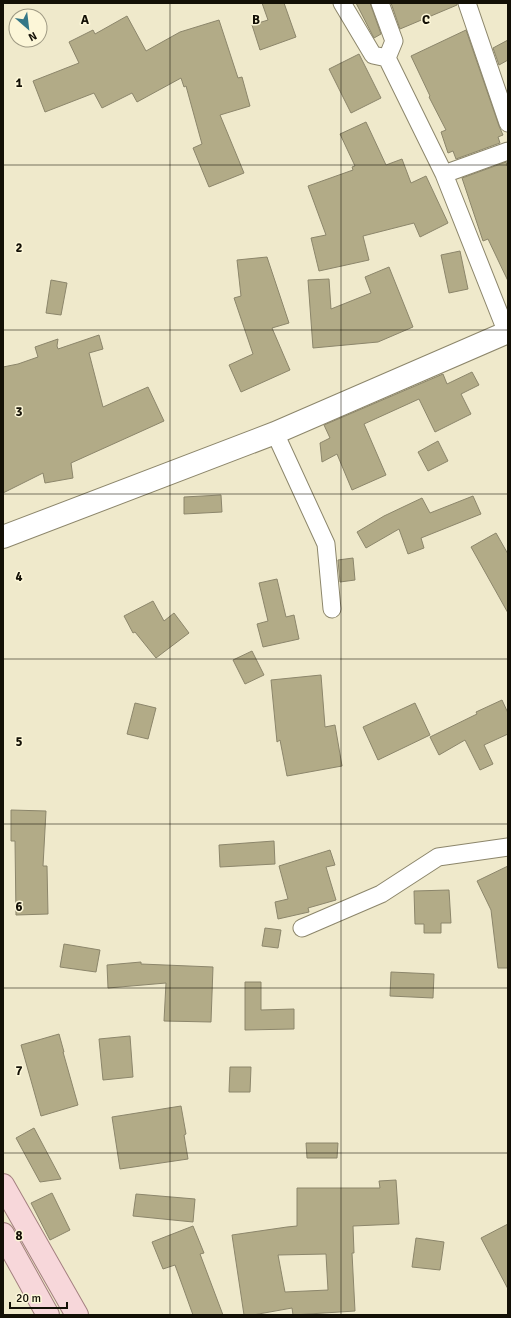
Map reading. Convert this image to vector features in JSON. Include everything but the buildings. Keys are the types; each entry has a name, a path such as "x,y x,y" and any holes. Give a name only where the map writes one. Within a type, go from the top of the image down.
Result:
{"main road":[{"path":"3,1186 77,1315"},
{"path":"3,1234 48,1315"}],"street":[{"path":"342,3 373,55 388,58"},
{"path":"3,537 274,434 507,332 444,174 388,58 394,41 380,3"},
{"path":"467,3 508,123"},
{"path":"444,174 508,150"},
{"path":"274,434 326,544 332,609"},
{"path":"302,928 381,894 438,857 508,847"}]}
